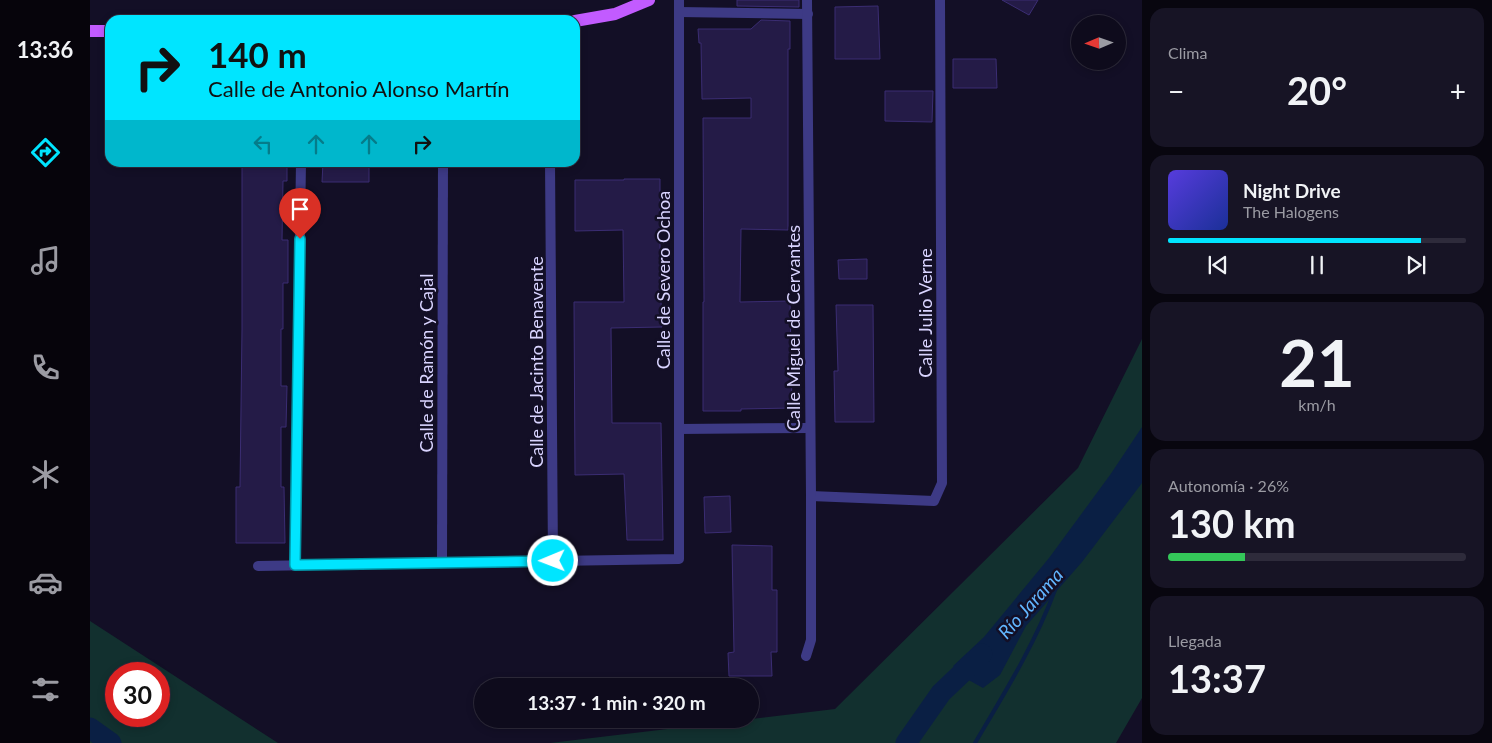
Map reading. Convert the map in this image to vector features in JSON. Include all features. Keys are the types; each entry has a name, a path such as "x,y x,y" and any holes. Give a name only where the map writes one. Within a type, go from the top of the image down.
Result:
{"main road":[{"path":"580,20 615,14 649,0"},
{"path":"90,31 105,31"}],"street":[{"name":"Calle de Severo Ochoa","path":"553,561 679,559 679,0"},
{"name":"Calle Miguel de Cervantes","path":"806,656 810,640 811,496 807,0"},
{"name":"Calle Julio Verne","path":"811,496 934,501 942,483 940,0"},
{"path":"679,12 808,14"},
{"path":"295,565 301,167"},
{"name":"Calle de Ramón y Cajal","path":"442,563 443,167"},
{"name":"Calle de Jacinto Benavente","path":"550,167 553,561"},
{"path":"679,429 810,428"},
{"path":"258,566 553,561"}],"green space":[{"path":"1142,339 1142,698 1116,743 550,743 676,728 759,728 759,718 835,709 1078,468"},
{"path":"90,621 153,662 105,662 105,727 170,727 170,673 278,743 90,743"}],"water":[{"path":"1142,427 1142,483 1082,562 1026,626 1000,675 983,688 965,678 953,666 984,637 1049,558 1110,475"}],"building":[{"path":"737,0 799,0 799,7 737,6"},
{"path":"1002,0 1038,0 1029,15"},
{"path":"878,6 880,59 835,59 835,7"},
{"path":"761,20 790,21 790,49 788,49 788,230 741,229 740,302 790,301 792,408 703,411 703,118 751,118 751,98 702,99 701,43 699,43 698,29 751,29"},
{"path":"953,59 996,59 997,88 953,88"},
{"path":"885,91 933,91 932,122 885,121"},
{"path":"242,167 287,167 287,181 283,181 282,240 288,240 288,283 283,283 283,329 281,329 281,386 287,386 286,427 281,427 281,487 284,487 285,543 236,543 236,487 240,487"},
{"path":"323,167 369,167 369,182 322,182"},
{"path":"660,179 660,301 662,327 611,328 612,423 661,423 663,540 627,540 624,474 575,475 574,302 624,302 623,230 575,231 575,180"},
{"path":"867,259 867,279 839,279 838,260"},
{"path":"836,305 873,305 874,422 835,422 834,371 838,371"},
{"path":"730,496 731,532 705,533 704,497"},
{"path":"732,545 772,546 772,590 777,590 777,652 771,652 772,676 729,676 728,653 734,652"}],"waterway":[{"path":"975,743 1029,649 1055,590"},
{"name":"Río Jarama","path":"906,743 941,693 982,654"},
{"name":"Río Jarama","path":"90,728 111,743"}],"route":[{"path":"300,239 295,565 553,561"}]}
